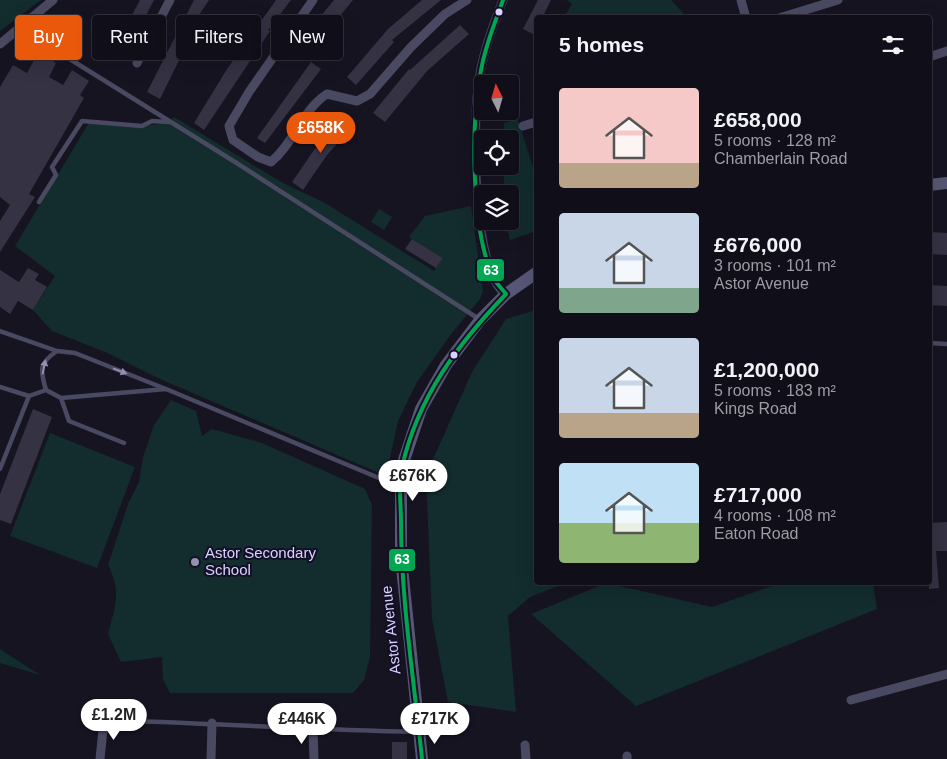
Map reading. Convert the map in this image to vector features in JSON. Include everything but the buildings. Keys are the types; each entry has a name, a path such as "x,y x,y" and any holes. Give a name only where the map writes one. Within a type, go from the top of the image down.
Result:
{"street":[{"path":"34,15 53,0"},
{"path":"136,63 170,0"},
{"path":"313,0 249,92 229,126 233,140 258,157 271,162 282,153 317,100 327,94 357,101 370,94 411,47 445,14 468,0"},
{"path":"503,0 487,41 478,87 476,130 480,228 488,266 494,282 506,294"},
{"path":"741,0 745,15"},
{"path":"789,15 838,0"},
{"path":"0,44 15,30"},
{"path":"932,56 947,51"},
{"path":"523,126 534,123"},
{"path":"932,185 947,183"},
{"name":"Astor Avenue","path":"422,759 421,732 406,616 399,486 401,469 421,410 446,365 480,320 506,294 534,274"},
{"path":"851,700 947,674"},
{"path":"100,759 104,720"},
{"path":"211,759 212,723"},
{"path":"313,730 314,759"},
{"path":"525,745 526,759"}],"lane":[{"path":"71,60 480,320"},
{"path":"39,202 56,175 52,167 82,121 142,126 152,121 170,122"},
{"path":"0,331 57,351 75,353 399,486"},
{"path":"932,343 947,344"},
{"path":"46,390 43,378 43,365 46,358 57,351"},
{"path":"3,388 29,396 46,390 61,398 166,389"},
{"path":"0,469 29,396"},
{"path":"61,398 69,420 124,443"},
{"path":"104,720 212,723 313,730 421,732"}],"green space":[{"path":"0,0 41,0 21,15 15,15 15,20 0,31"},
{"path":"567,0 671,0 685,15 565,15 572,4"},
{"path":"174,117 283,183 325,203 434,271 443,258 409,237 425,216 471,206 483,291 480,299 452,333 417,382 398,421 386,476 160,379 110,354 52,331 33,310 55,276 15,246 90,121 122,125 147,125 167,122"},
{"path":"518,120 534,171 534,232 510,240 507,230 519,230 519,185 504,185 504,175 519,175 519,130 504,130 504,123"},
{"path":"379,209 392,217 384,230 371,222"},
{"path":"534,311 534,585 561,585 530,597 508,616 516,712 448,702 432,619 426,475 472,372 506,319"},
{"path":"171,400 196,411 202,436 212,429 262,443 365,489 372,505 370,657 364,680 353,693 170,693 163,679 162,657 121,662 108,634 115,607 116,592 115,583 108,565 128,504 139,482 143,457 154,425"},
{"path":"50,433 135,467 97,568 10,536"},
{"path":"601,585 615,585 712,607 772,585 873,585 877,609 636,706 531,614"},
{"path":"0,649 40,675 0,663"}],"transit line":[{"name":"63","path":"422,759 403,580 400,480 409,442 429,395 442,373 471,333 506,294 494,279 486,259 477,208 474,151 477,98 482,66 503,0"}],"place":[{"name":"Astor Secondary School","path":"195,562"}]}
